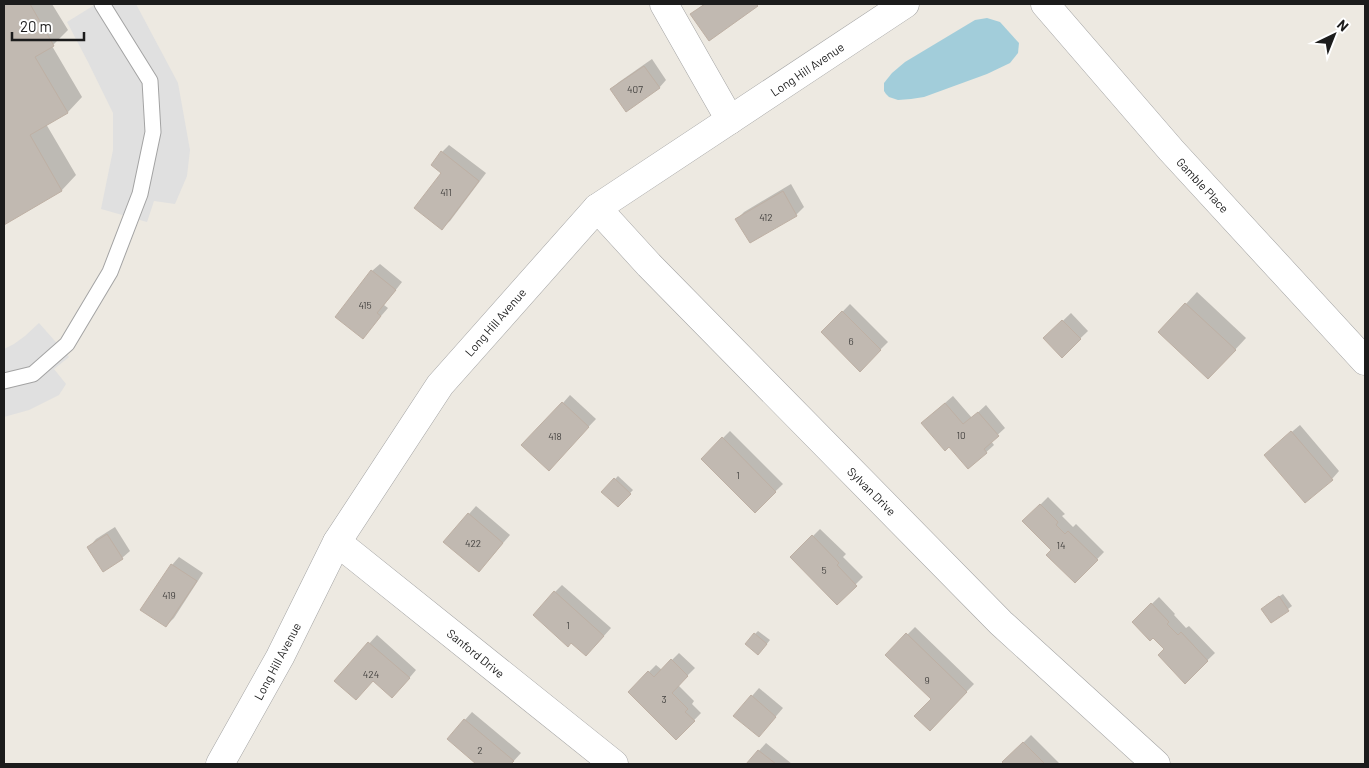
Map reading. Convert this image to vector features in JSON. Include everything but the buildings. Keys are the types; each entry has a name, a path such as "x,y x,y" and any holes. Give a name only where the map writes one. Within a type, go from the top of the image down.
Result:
{"street":[{"path":"664,4 730,120"},
{"name":"Long Hill Avenue","path":"220,764 280,657 337,542 440,385 597,208 905,4"},
{"name":"Gamble Place","path":"1045,4 1171,150 1365,361"},
{"name":"Sylvan Drive","path":"597,208 649,265 1001,623 1156,764"},
{"name":"Sanford Drive","path":"337,542 614,764"}],"lane":[{"path":"4,381 33,374 66,344 110,272 140,194 153,132 150,81 102,4"}],"shaded area":[{"path":"96,4 136,4 178,83 190,150 187,176 175,204 154,201 147,222 101,209 113,150 113,113 67,22"},
{"path":"39,323 69,357 54,369 66,384 59,395 29,410 4,417 4,349 25,336"}],"water":[{"path":"987,18 1000,22 1019,43 1018,53 1010,63 987,74 924,97 898,100 886,94 884,83 905,62 975,20"}]}
